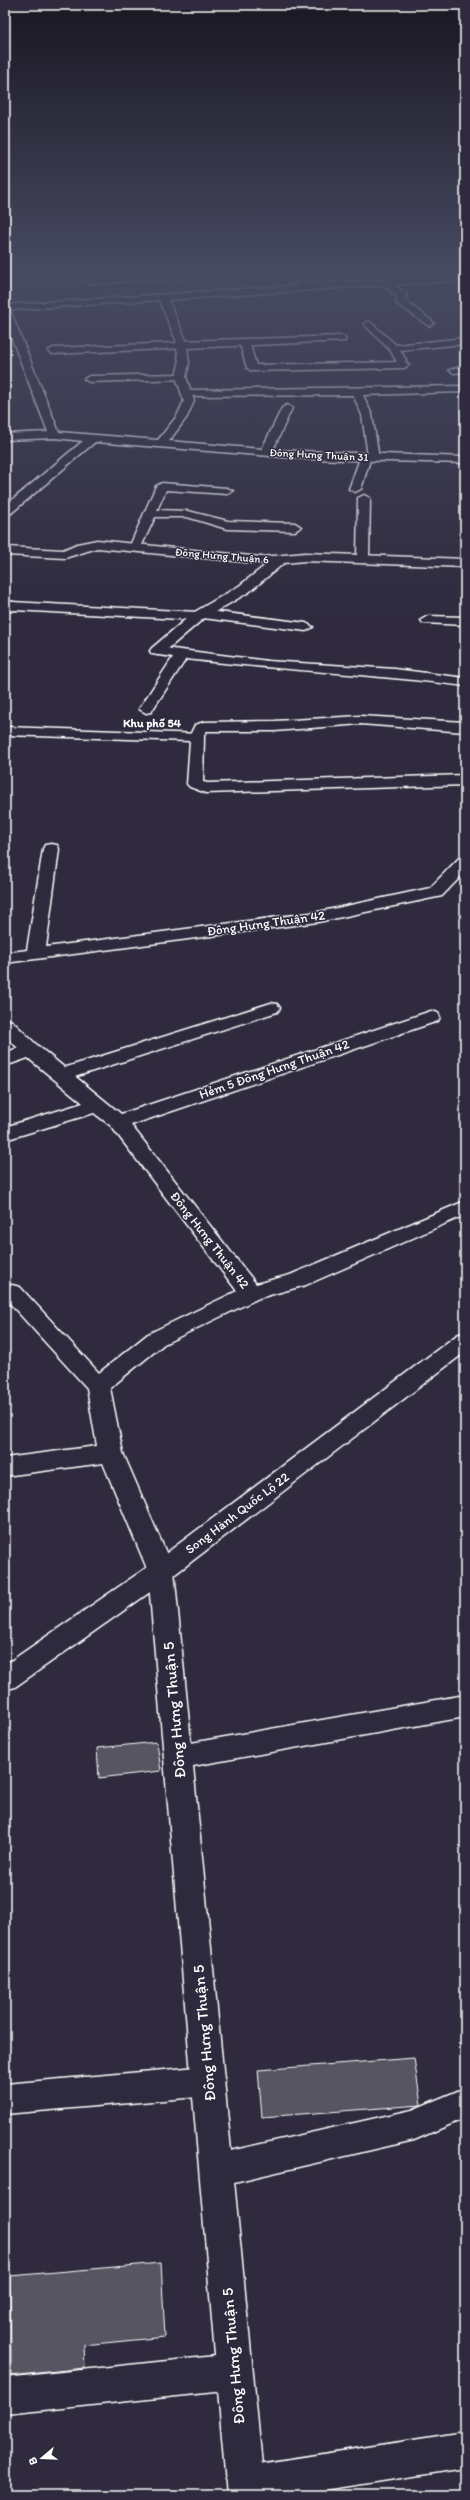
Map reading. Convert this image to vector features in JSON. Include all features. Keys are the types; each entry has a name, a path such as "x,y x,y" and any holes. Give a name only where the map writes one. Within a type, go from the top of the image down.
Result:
{"street":[{"path":"36,387 55,435"},
{"path":"161,444 182,417 189,401 185,387"},
{"path":"266,453 287,408"},
{"name":"Đông Hưng Thuận 31","path":"5,438 55,435 266,453 369,458 465,460"},
{"path":"5,512 93,438"},
{"name":"Đông Hưng Thuận 6","path":"5,551 65,554 81,547 97,544 256,561 279,561 305,557 465,563"},
{"path":"157,651 200,615 244,588 279,561"},
{"path":"428,620 465,621"},
{"path":"197,737 200,728 204,727 275,726 354,720 465,727"},
{"path":"36,952 51,849"},
{"name":"Đông Hưng Thuận 42","path":"5,958 36,952 326,915 436,892 465,862"},
{"name":"Hẻm 5 Đông Hưng Thuận 42","path":"118,1122 431,1017"},
{"name":"Đông Hưng Thuận 42","path":"5,1025 61,1075 118,1122 251,1293 156,1339 98,1386"},
{"path":"5,1060 32,1050"},
{"path":"5,1134 98,1105"},
{"path":"251,1293 298,1280 465,1207"},
{"path":"12,1292 98,1386 111,1453 161,1571"},
{"name":"Song Hành Quốc Lộ 22","path":"5,1679 161,1571 465,1340"},
{"path":"5,1467 111,1453"},
{"name":"Đông Hưng Thuận 5","path":"161,1571 209,2081 245,2490"},
{"path":"178,1757 465,1706"}],"lane":[{"path":"187,393 357,392 463,389"},
{"path":"355,489 369,458 368,415 357,392"},
{"path":"135,548 152,513 162,486 227,491"},
{"path":"363,559 364,498"},
{"path":"152,513 188,514 227,525 295,527"},
{"path":"7,606 81,608 200,615 306,627"},
{"path":"157,651 268,665 395,673 465,682"},
{"path":"146,708 182,654"},
{"path":"5,731 197,737 195,784 206,788 465,780"},
{"path":"61,1075 271,1008"},
{"path":"5,2099 209,2081"},
{"path":"216,2170 414,2125 465,2103"},
{"path":"5,2396 234,2372"},
{"path":"245,2490 465,2450"}],"building":[{"path":"157,1742 161,1771 99,1778 97,1748"},
{"path":"414,2058 421,2105 262,2117 258,2070"},
{"path":"161,2263 165,2337 84,2345 85,2368 11,2376 10,2276"}],"district":[{"name":"Khu phố 54","path":"152,723"}]}
